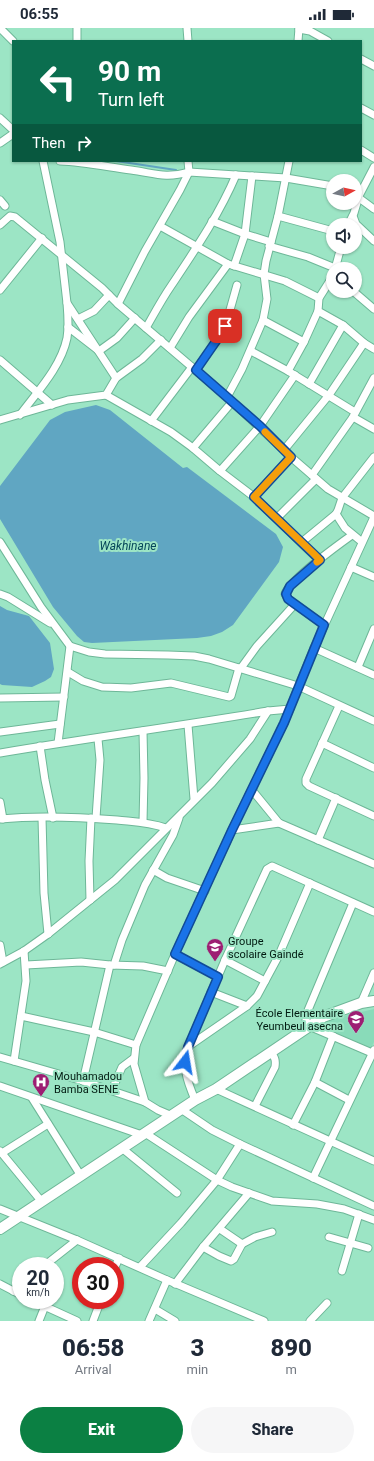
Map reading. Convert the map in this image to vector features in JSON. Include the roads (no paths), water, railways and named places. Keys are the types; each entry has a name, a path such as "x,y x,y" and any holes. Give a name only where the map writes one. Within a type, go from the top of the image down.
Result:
{"main road":[{"path":"0,1229 123,1149 181,1109 216,1089 323,1017 361,1003 374,1001"}],"street":[{"path":"0,28 12,40"},
{"path":"77,28 77,40"},
{"path":"187,28 188,40"},
{"path":"298,40 299,28 310,31 326,40"},
{"path":"362,60 374,66"},
{"path":"362,109 374,115"},
{"path":"0,118 12,129"},
{"path":"0,143 12,135"},
{"path":"362,151 374,158"},
{"path":"20,415 53,370 62,353 67,338 68,303 60,242 43,162"},
{"path":"68,162 133,170 161,176 175,176 189,172 286,178 326,185"},
{"path":"118,304 145,251 189,172 188,162"},
{"path":"194,448 229,399 251,351 263,320 267,299 264,274 289,162"},
{"path":"362,187 374,167"},
{"path":"146,328 223,203 236,175"},
{"path":"170,348 189,318 231,265 245,234 252,176"},
{"path":"362,199 374,208"},
{"path":"0,200 5,206"},
{"path":"354,210 352,217 356,224 374,241"},
{"path":"0,225 10,216 15,217 42,238 194,368 328,489 374,517 324,625 298,686 290,709 175,954 136,1045 134,1058 136,1072 145,1102"},
{"path":"278,216 326,230"},
{"path":"212,221 326,264"},
{"path":"160,226 231,265 285,281 319,298"},
{"path":"0,290 42,238"},
{"path":"151,421 221,334 228,317 237,285"},
{"path":"288,371 304,342 318,311 319,298 326,287"},
{"path":"78,320 94,311 109,295"},
{"path":"361,298 374,309"},
{"path":"68,303 116,378"},
{"path":"318,311 343,325 374,350"},
{"path":"99,351 117,338 135,318"},
{"path":"263,320 304,342"},
{"path":"309,384 343,325"},
{"path":"68,327 99,351"},
{"path":"106,395 116,378 142,359 161,340"},
{"path":"284,450 329,395 364,343"},
{"path":"251,351 329,395 374,429"},
{"path":"0,360 52,405"},
{"path":"220,471 260,426 295,375"},
{"path":"277,518 314,477 354,414 374,378"},
{"path":"1,419 20,415 68,400 106,395 171,432 194,448 220,471 254,497 320,560"},
{"path":"254,497 291,457"},
{"path":"302,542 336,514 342,498 374,457"},
{"path":"336,514 345,528 362,542"},
{"path":"324,625 286,597 287,590 320,560 352,535"},
{"path":"0,542 53,625 70,646 89,652 105,654 194,656 240,668 298,686 374,721"},
{"path":"0,555 5,549"},
{"path":"351,567 374,577"},
{"path":"0,594 8,597 53,625"},
{"path":"68,672 83,681 102,687 131,688 171,683 229,697 231,696 240,668 257,646 295,604"},
{"path":"358,667 374,629"},
{"path":"58,743 68,672 70,646"},
{"path":"314,648 374,675"},
{"path":"0,698 64,697"},
{"path":"339,706 306,779 306,783 309,786 374,816"},
{"path":"0,753 58,743 98,739 188,725 268,711 290,709"},
{"path":"0,945 1,963 24,951 48,934 115,880 194,799 212,783 250,739 268,711"},
{"path":"0,732 60,724"},
{"path":"188,725 194,799"},
{"path":"143,731 143,822"},
{"path":"90,900 89,861 100,769 98,739"},
{"path":"322,743 374,768"},
{"path":"40,746 52,818"},
{"path":"252,790 279,823 374,864"},
{"path":"318,840 336,798"},
{"path":"0,802 1,819 93,818 143,822 166,828"},
{"path":"83,1081 94,1032 112,965 137,903 153,870 173,835 179,816"},
{"path":"42,818 44,893 48,934"},
{"path":"232,830 279,823"},
{"path":"195,1100 185,1074 185,1062 188,1047 225,960 269,867 272,866 374,912"},
{"path":"153,870 167,878 205,891"},
{"path":"188,1047 247,1006 257,996 278,957 310,883"},
{"path":"313,1178 373,1051 309,1026 306,1020 306,1014 353,902"},
{"path":"14,1061 26,981 24,951"},
{"path":"175,954 218,977"},
{"path":"225,960 265,981"},
{"path":"26,965 81,962 143,966 168,971"},
{"path":"361,1003 374,973"},
{"path":"211,992 247,1006"},
{"path":"21,1016 94,1032 136,1045"},
{"path":"293,1125 314,1082 333,1036"},
{"path":"255,1106 275,1067 276,1061 271,1052"},
{"path":"0,1057 112,1090 145,1102 172,1116"},
{"path":"112,1090 120,1071 134,1058"},
{"path":"314,1082 349,1100"},
{"path":"0,1086 32,1098 144,1134 232,1188 272,1201 317,1204 344,1209 374,1220"},
{"path":"216,1089 293,1125 374,1160"},
{"path":"32,1098 81,1176"},
{"path":"181,1109 212,1130 374,1206"},
{"path":"42,1202 1,1152 48,1124"},
{"path":"140,1267 217,1180 240,1144"},
{"path":"123,1149 177,1193"},
{"path":"175,1284 203,1247 220,1229 249,1193"},
{"path":"0,1209 117,1257"},
{"path":"342,1271 359,1214"},
{"path":"220,1229 242,1244"},
{"path":"203,1247 230,1261 234,1259 242,1244 255,1237 272,1232"},
{"path":"328,1237 368,1248"},
{"path":"55,1257 77,1240"},
{"path":"124,1260 175,1284 264,1321"},
{"path":"149,1321 167,1280"},
{"path":"0,1284 12,1290"},
{"path":"310,1321 327,1303"},
{"path":"39,1321 43,1309"},
{"path":"51,1309 77,1321"},
{"path":"93,1321 98,1309"},
{"path":"155,1309 175,1321"}],"water":[{"name":"Wakhinane","path":"96,405 110,410 183,468 187,467 276,534 283,547 279,562 233,625 222,632 211,636 197,638 92,643 84,642 77,636 53,607 0,519 0,486 50,420 65,412"},
{"path":"0,606 7,610 29,616 50,643 54,669 51,677 45,681 32,687 0,684"}],"waterway":[{"path":"123,162 176,170"}],"place":[{"name":"Groupe scolaire Gaindé","path":"215,962"},
{"name":"École Elementaire Yeumbeul asecna","path":"356,1034"},
{"name":"Mouhamadou Bamba SENE","path":"41,1097"}]}
